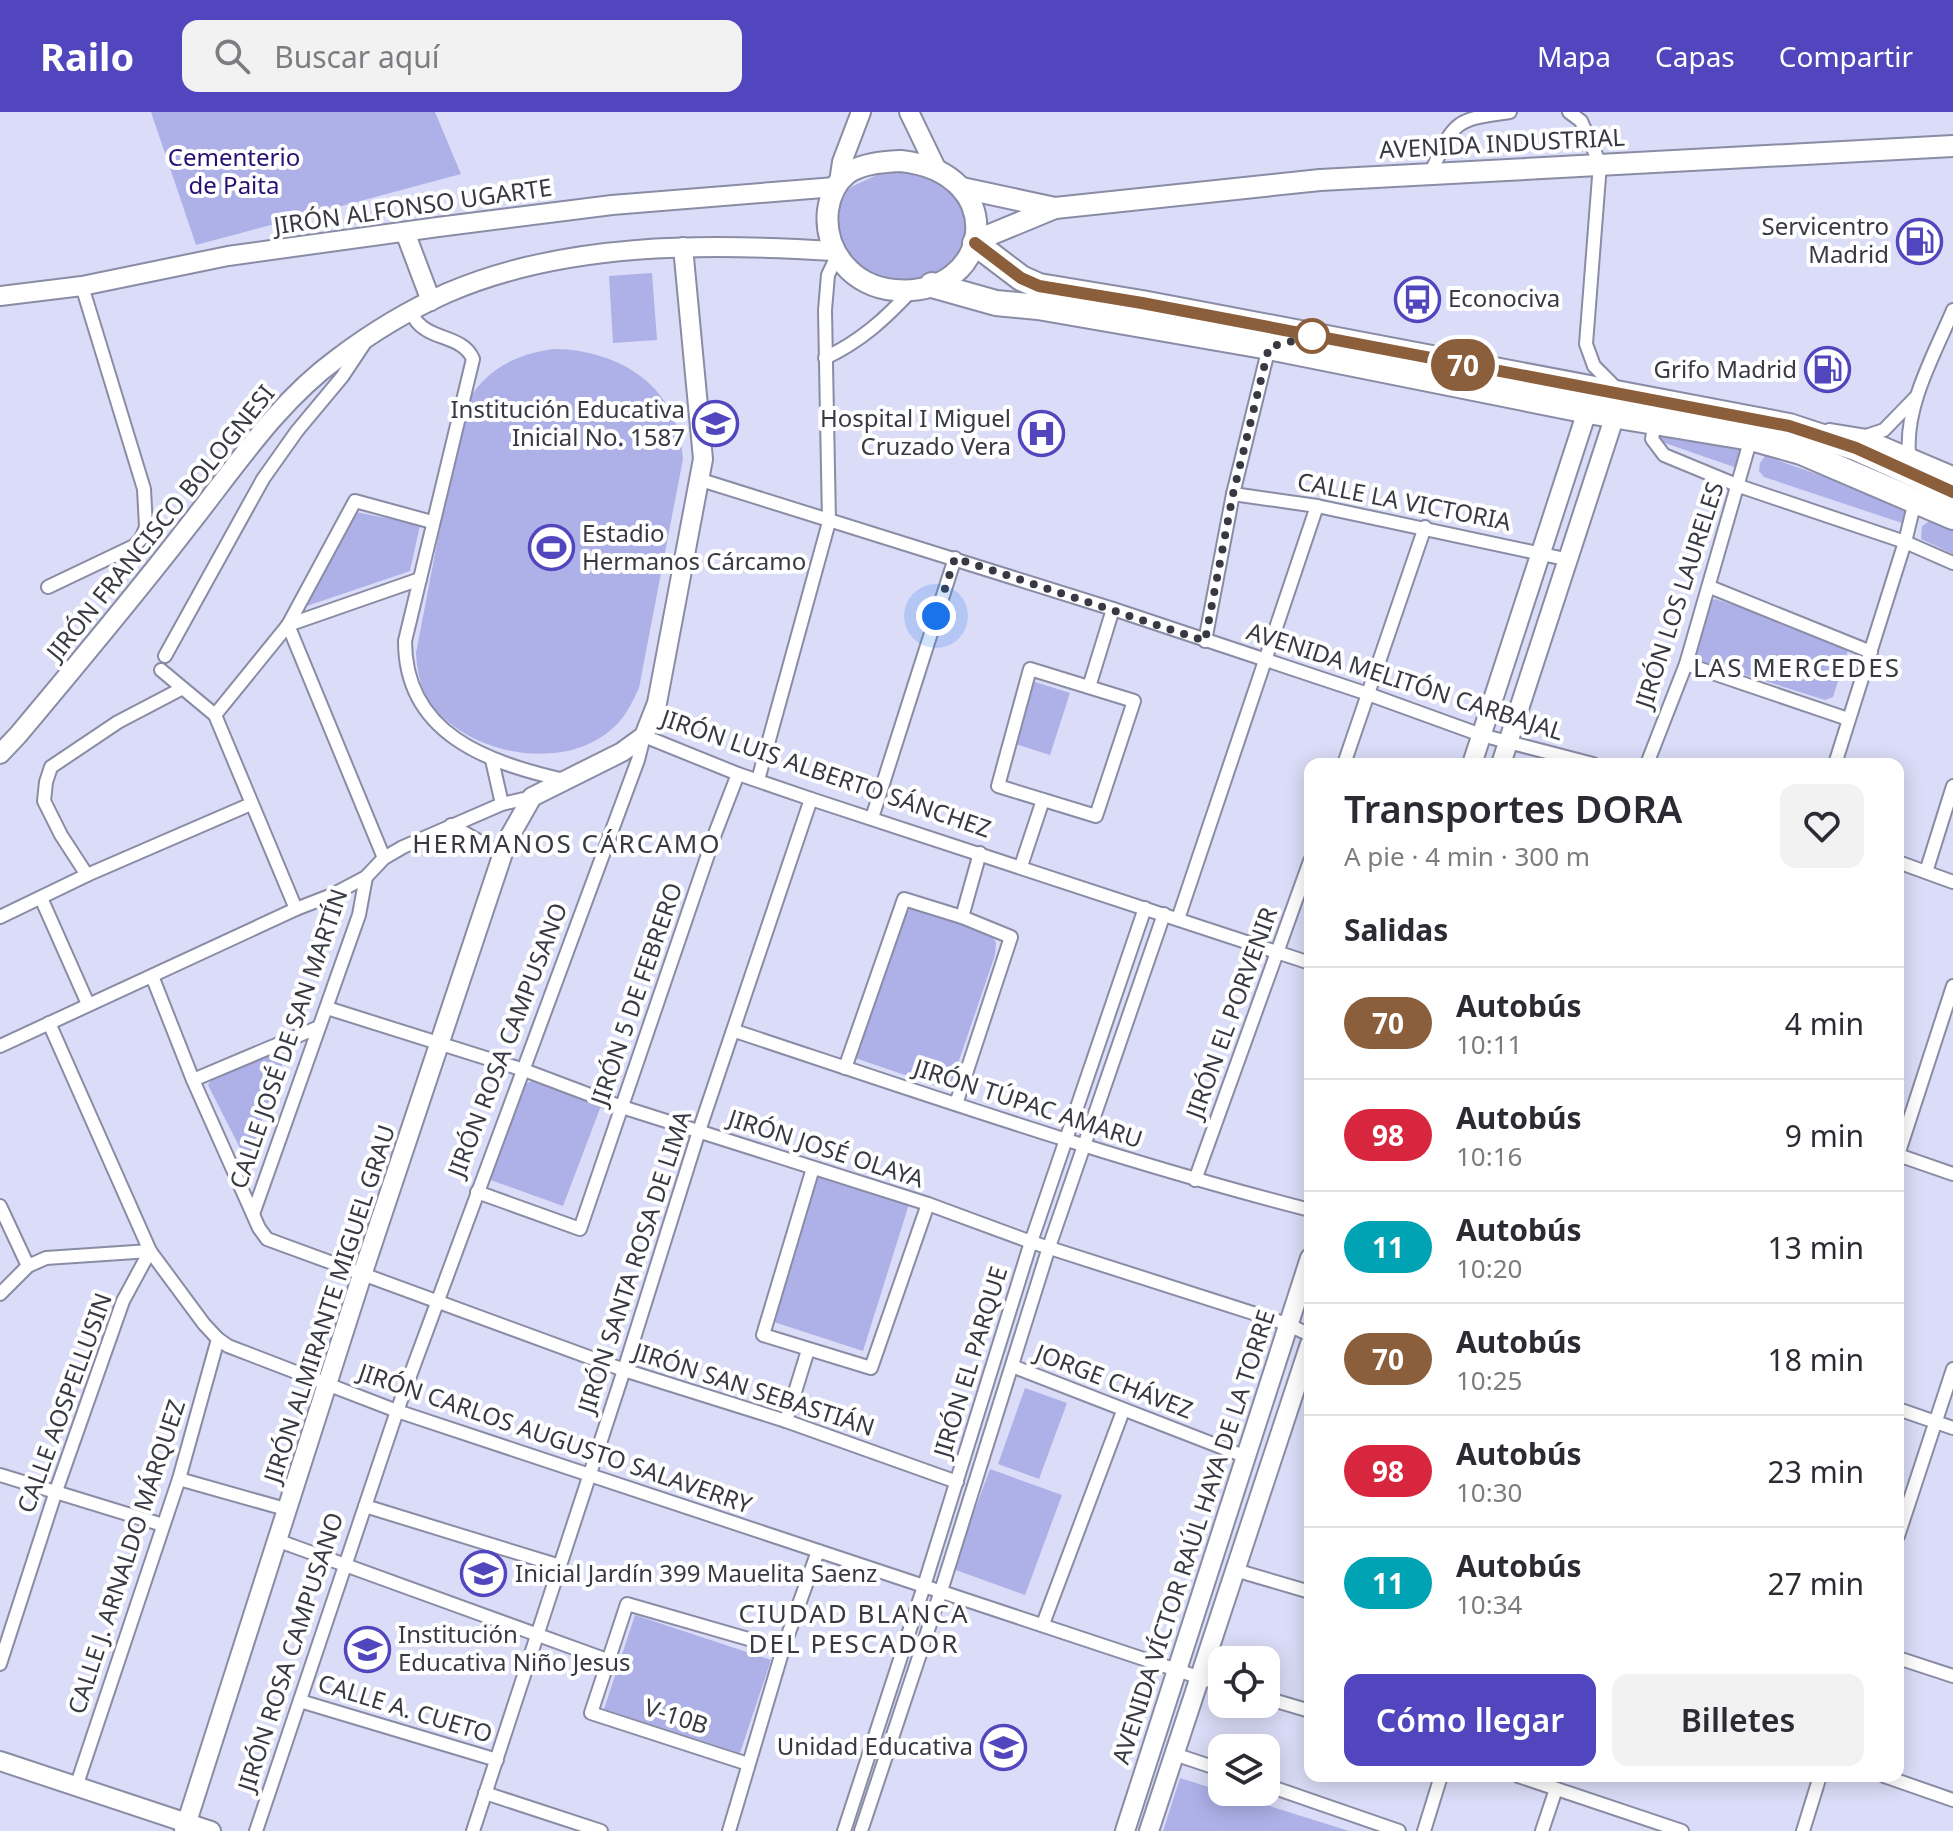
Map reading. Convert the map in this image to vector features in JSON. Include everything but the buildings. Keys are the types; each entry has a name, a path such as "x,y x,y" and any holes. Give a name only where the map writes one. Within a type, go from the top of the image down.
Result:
{"highway":[{"path":"975,242 1021,278 1061,292 1142,303 1595,391 1655,421 1751,438 1801,452 1953,517"},
{"path":"922,288 1269,347 1595,391"},
{"path":"1618,404 1789,426 1856,448 1953,492"}],"main road":[{"name":"AVENIDA INDUSTRIAL","path":"975,242 1055,208 1320,180 1953,146"},
{"path":"881,162 911,162 936,168 962,188 976,213 975,242 966,262 958,270 922,288 894,290 866,282 846,268 835,253 827,222 828,207 837,185 857,169 881,162"},
{"name":"AVENIDA INDUSTRIAL","path":"962,188 1055,208"}],"street":[{"path":"837,185 842,162 861,112"},
{"path":"909,112 936,168"},
{"path":"1430,174 1443,146 1461,122 1471,117 1510,112"},
{"path":"1474,758 1539,552 1595,391 1594,366 1586,344 1600,164 1581,121 1569,112"},
{"name":"JIRÓN ALFONSO UGARTE","path":"0,296 82,286 228,256 405,232 612,205 837,185"},
{"path":"405,232 431,301"},
{"name":"JIRÓN FRANCISCO BOLOGNESI","path":"0,754 138,590 264,429 324,370 411,311 474,283 537,265 614,253 683,247 835,253"},
{"name":"JIRÓN ROSA CAMPUSANO","path":"256,1831 397,1411 657,703 701,480 702,444 683,247"},
{"path":"758,780 829,522 825,358 828,275 835,253"},
{"path":"48,587 134,546 146,527 144,489 82,286"},
{"path":"825,358 862,338 922,288"},
{"path":"1909,453 1908,442 1918,395 1953,310"},
{"path":"411,311 418,324 469,351 473,359 405,641 412,681 428,716 462,745 522,771 564,780"},
{"path":"165,656 263,479 297,431 342,377 368,338"},
{"path":"1205,641 1233,494 1269,347"},
{"path":"1503,758 1565,559 1618,404 1595,391"},
{"path":"1866,436 1884,430 1918,395"},
{"path":"1655,421 1652,439 1664,455 1739,486 1905,542 1953,563"},
{"path":"1789,426 1855,432 1953,473"},
{"name":"JIRÓN LOS LAURELES","path":"1649,758 1686,664 1751,438"},
{"name":"AVENIDA MELITÓN CARBAJAL","path":"701,480 1113,609 1481,735 1571,758"},
{"name":"CALLE LA VICTORIA","path":"1233,494 1317,506 1425,527 1565,559"},
{"path":"215,715 288,625 355,501 432,522"},
{"path":"1837,758 1915,501"},
{"path":"1178,919 1317,506"},
{"path":"1346,758 1425,527"},
{"path":"872,818 955,558"},
{"path":"288,625 420,579"},
{"path":"1710,587 1871,652"},
{"path":"1089,687 1113,609"},
{"path":"288,625 384,858"},
{"path":"1686,664 1848,719"},
{"path":"1030,669 1134,701 1096,816 1043,800 998,786 1030,669"},
{"path":"161,670 215,715 296,909"},
{"path":"87,875 44,801 51,767 118,722 181,689"},
{"name":"JIRÓN LUIS ALBERTO SÁNCHEZ","path":"0,1046 332,895 366,877 384,858 451,825 502,804 532,797 622,752 644,736 811,799 1304,961"},
{"path":"492,760 502,804"},
{"name":"JIRÓN 5 DE FEBRERO","path":"477,1192 580,1229 738,774"},
{"path":"1926,872 1953,786"},
{"name":"JIRÓN ALMIRANTE MIGUEL GRAU","path":"185,1827 501,854 516,821 532,797"},
{"name":"JIRÓN SANTA ROSA DE LIMA","path":"473,1831 699,1131 811,799"},
{"path":"1021,866 1043,800"},
{"path":"0,917 87,875 251,804"},
{"path":"451,825 501,854"},
{"path":"962,917 980,853"},
{"path":"1904,864 1953,882"},
{"name":"CALLE JOSÉ DE SAN MARTÍN","path":"253,1214 359,915 366,877"},
{"name":"JIRÓN EL PORVENIR","path":"1195,1180 1304,878"},
{"path":"41,898 88,1004"},
{"path":"845,1068 904,899 962,917 1011,937 956,1104"},
{"name":"JIRÓN EL PARQUE","path":"844,1831 1064,1140 1145,908"},
{"name":"JIRÓN EL PARQUE","path":"861,1831 941,1591 1049,1247 1164,914"},
{"name":"JIRÓN SAN SEBASTIÁN","path":"152,976 193,1080 267,1239 624,1370 786,1421 957,1482"},
{"path":"1904,1137 1953,986"},
{"name":"JIRÓN JOSÉ OLAYA","path":"327,1008 524,1070 622,1107 928,1204 1031,1242 1304,1332"},
{"name":"JIRÓN CARLOS AUGUSTO SALAVERRY","path":"49,1023 150,1251 218,1339 246,1354 397,1411 1208,1681"},
{"path":"193,1080 319,1027"},
{"name":"JIRÓN TÚPAC AMARU","path":"735,1031 1083,1146 1304,1208"},
{"path":"1904,1157 1953,1174"},
{"path":"813,1168 763,1335 808,1350 871,1368 928,1204"},
{"path":"0,1206 28,1266"},
{"path":"0,1294 28,1266 46,1258 150,1251"},
{"name":"CALLE AOSPELLUSIN","path":"0,1664 56,1491 123,1301 150,1251"},
{"name":"AVENIDA VÍCTOR RAÚL HAYA DE LA TORRE","path":"1125,1831 1304,1275"},
{"name":"CALLE J. ARNALDO MÁRQUEZ","path":"76,1787 179,1479 218,1339"},
{"path":"786,1421 808,1350"},
{"name":"AVENIDA VÍCTOR RAÚL HAYA DE LA TORRE","path":"1149,1831 1304,1362"},
{"name":"JORGE CHÁVEZ","path":"1012,1366 1244,1456"},
{"path":"1904,1509 1953,1369"},
{"path":"1043,1624 1123,1411"},
{"path":"1904,1411 1953,1428"},
{"path":"0,1475 163,1525"},
{"path":"179,1479 289,1510"},
{"path":"365,1506 560,1566"},
{"path":"279,1541 607,1660 627,1604 783,1649"},
{"path":"729,1831 783,1649 818,1551"},
{"path":"1235,1570 1304,1590"},
{"name":"V-10B","path":"607,1660 591,1713 748,1764"},
{"path":"1904,1660 1953,1676"},
{"name":"CALLE A. CUETO","path":"300,1701 497,1760"},
{"path":"1280,1702 1304,1709"},
{"path":"1174,1754 1208,1765"},
{"path":"0,1761 185,1827 211,1831"},
{"path":"1424,1831 1439,1782"},
{"path":"1536,1782 1682,1831"},
{"path":"1803,1831 1818,1782"},
{"path":"1901,1782 1953,1800"},
{"path":"1542,1831 1556,1789"},
{"path":"1280,1790 1399,1831"},
{"path":"485,1793 601,1831"}],"green space":[{"name":"Cementerio de Paita","path":"151,112 435,112 461,174 196,245"},
{"path":"903,172 943,183 970,212 962,259 927,279 890,282 864,274 846,259 834,217 842,194 851,187 881,173"},
{"path":"652,273 657,340 613,343 609,276"},
{"name":"Estadio Hermanos Cárcamo","path":"555,349 602,357 643,378 659,393 671,412 683,459 639,688 631,705 612,729 593,742 546,754 497,747 453,726 427,697 421,683 416,653 462,413 478,387 499,368 525,355"},
{"path":"1658,434 1743,447 1740,469 1662,442 1658,440"},
{"path":"1765,456 1908,506 1905,524 1764,477 1759,471"},
{"path":"356,512 420,525 410,571 304,607"},
{"path":"1931,520 1953,530 1953,554 1921,539 1922,526"},
{"path":"1715,599 1842,641 1848,650 1833,697 1825,700 1698,660 1694,653 1707,603"},
{"path":"1032,681 1070,693 1050,755 1012,743"},
{"path":"917,908 990,931 996,943 995,955 949,1090 855,1058 901,919 910,909"},
{"path":"282,1045 287,1051 251,1151 243,1154 208,1085 212,1078"},
{"path":"533,1081 601,1106 563,1206 485,1178 521,1085"},
{"path":"816,1172 910,1201 863,1351 774,1322 771,1316"},
{"path":"1025,1388 1067,1403 1039,1479 998,1464"},
{"path":"990,1469 1062,1495 1025,1595 953,1569"},
{"path":"635,1615 771,1660 740,1753 604,1709"},
{"path":"1180,1778 1208,1787 1208,1806 1269,1806 1349,1831 1163,1831"}],"bus line":[{"name":"70","path":"975,243 1021,278 1061,292 1142,303 1789,426 1856,448 1953,492"}],"place":[{"name":"Servicentro Madrid","path":"1920,241"},
{"name":"Econociva","path":"1417,299"},
{"name":"Grifo Madrid","path":"1828,370"},
{"name":"Institución Educativa Inicial No. 1587","path":"716,424"},
{"name":"Hospital I Miguel Cruzado Vera","path":"1042,433"},
{"name":"Estadio Hermanos Cárcamo","path":"551,548"},
{"name":"Inicial Jardín 399 Mauelita Saenz","path":"484,1574"},
{"name":"Institución Educativa Niño Jesus","path":"367,1649"},
{"name":"Unidad Educativa","path":"1004,1747"}],"district":[{"name":"LAS MERCEDES","path":"1797,668"},
{"name":"HERMANOS CÁRCAMO","path":"567,844"},
{"name":"CIUDAD BLANCA DEL PESCADOR","path":"854,1629"}],"route":[{"path":"936,616 955,558 1205,641 1233,494 1269,347 1312,336"}]}
